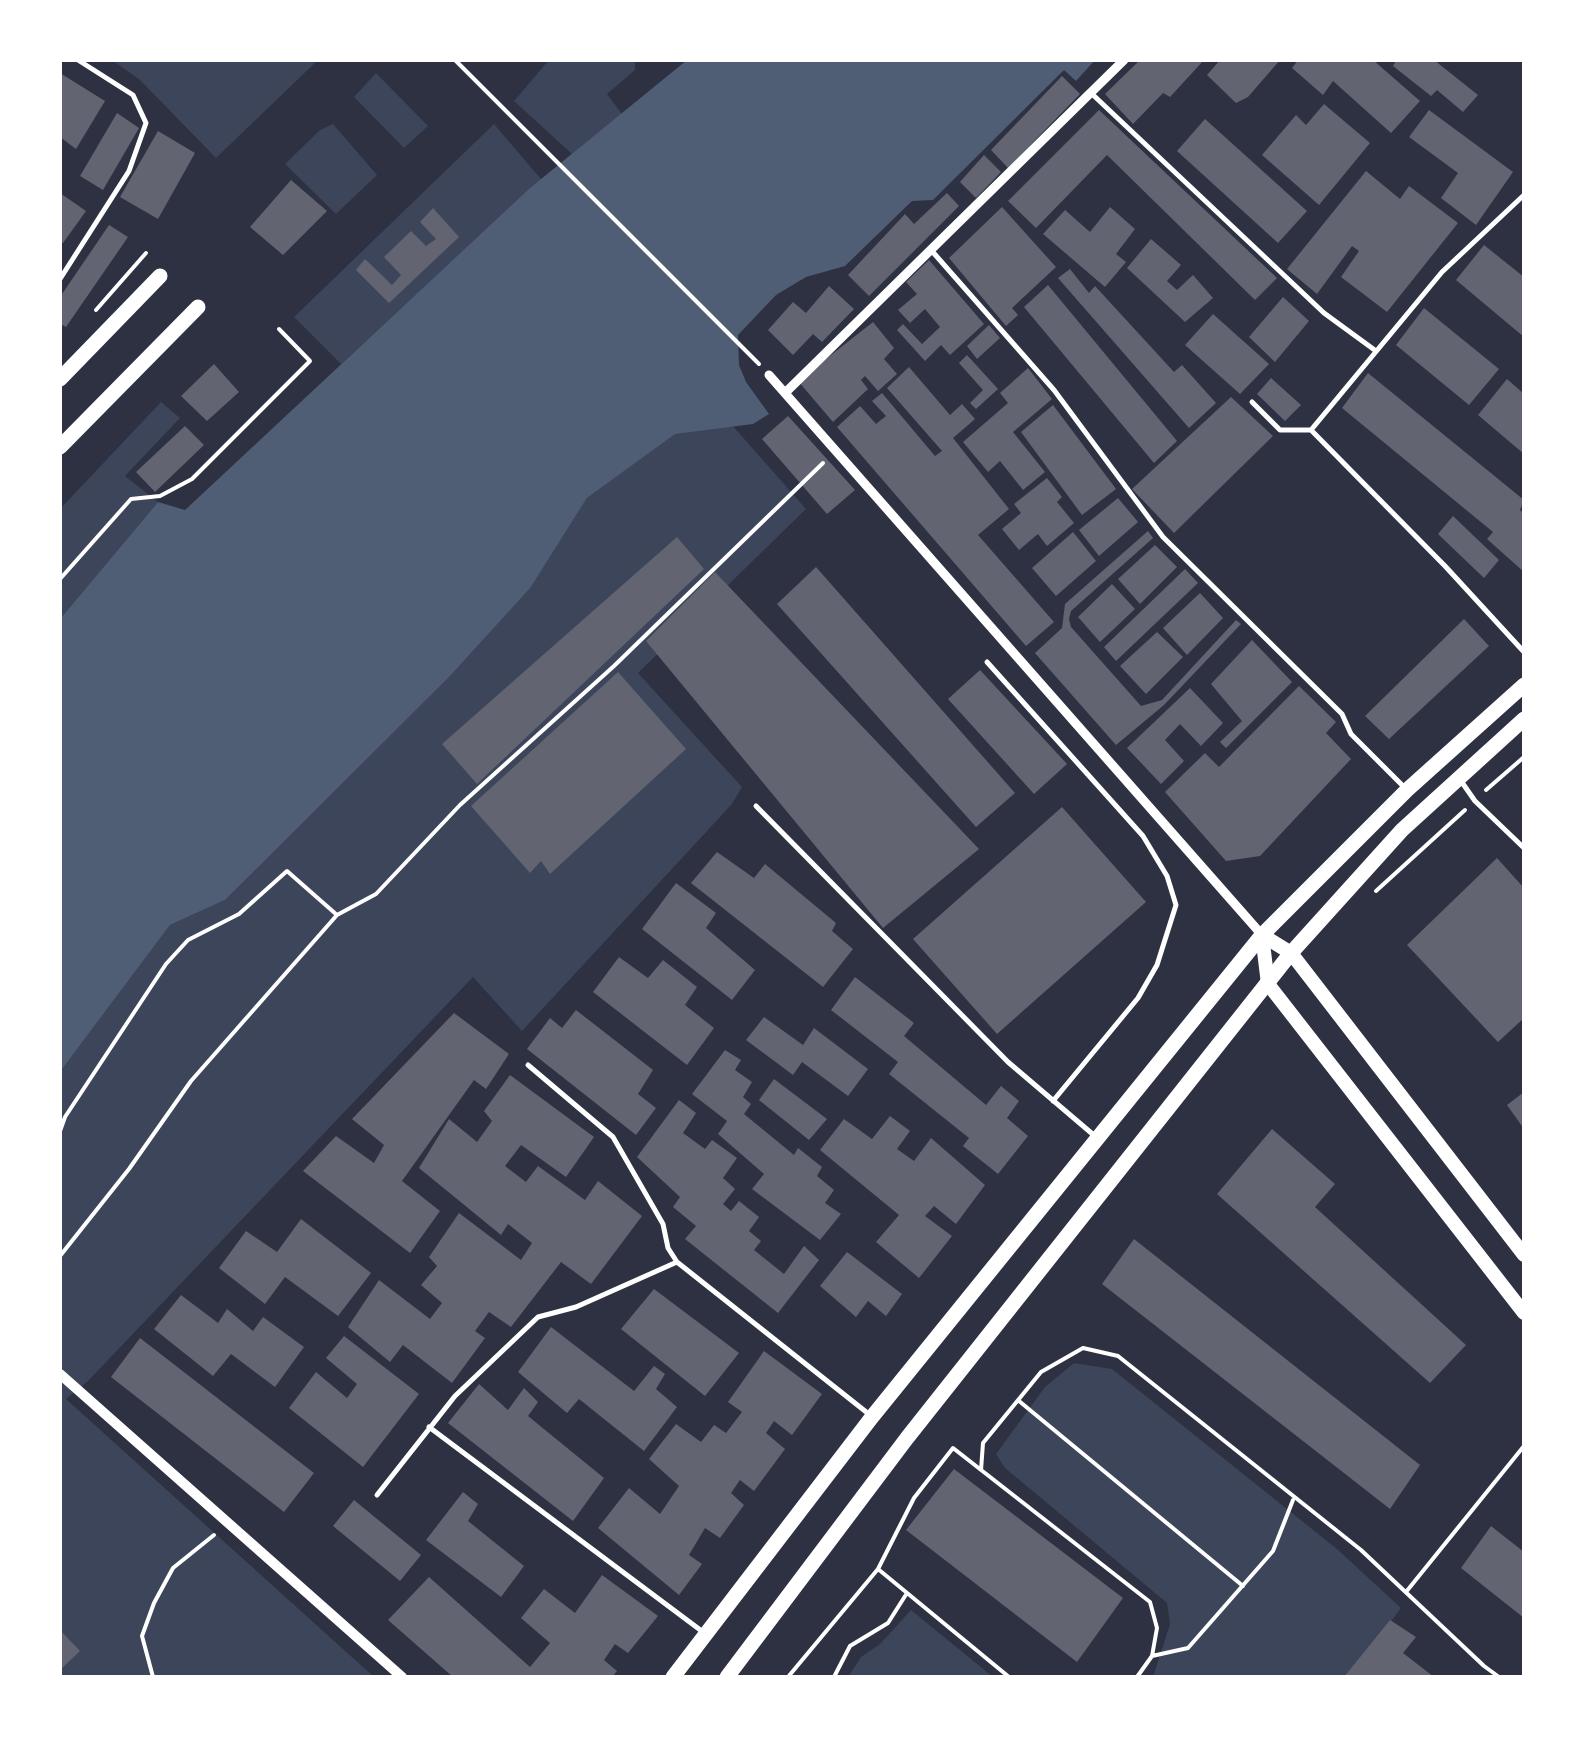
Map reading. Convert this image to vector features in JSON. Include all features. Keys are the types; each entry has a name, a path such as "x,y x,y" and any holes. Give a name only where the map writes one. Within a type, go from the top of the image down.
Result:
{"main road":[{"path":"60,379 160,276"},
{"path":"60,447 198,308"},
{"path":"673,1677 872,1417 1262,935 1407,790 1524,684"},
{"path":"728,1677 907,1438 1291,953 1402,830 1524,719"}],"street":[{"path":"784,393 1124,60"},
{"path":"770,375 1262,935 1291,953 1524,1255"},
{"path":"1262,935 1268,984 1524,1313"},
{"path":"60,1374 402,1677"}],"lane":[{"path":"60,280 129,171 146,123 134,96 78,60"},
{"path":"1091,93 1324,313 1376,352"},
{"path":"1311,430 1442,272 1524,195"},
{"path":"930,248 1054,390 1164,536 1342,714 1351,734 1407,790"},
{"path":"1252,402 1280,430 1311,430 1524,652"},
{"path":"987,662 1143,836 1166,876 1176,905 1157,965 1138,998 1054,1102"},
{"path":"1459,778 1474,801 1524,848"},
{"path":"756,806 1008,1062 1098,1139"},
{"path":"528,1064 614,1137 663,1224 668,1248 677,1262 872,1417"},
{"path":"377,1496 455,1396 538,1318 576,1307 677,1262"},
{"path":"429,1427 706,1633"}],"path":[{"path":"456,60 770,375"},
{"path":"97,310 146,253"},
{"path":"60,579 130,499 160,496 192,479 310,361 280,329"},
{"path":"60,1256 129,1170 191,1080 336,915 376,894 460,806 614,666 836,451"},
{"path":"1364,902 1524,757"},
{"path":"60,1132 65,1117 156,980 188,940 239,914 287,871 336,915"},
{"path":"981,1470 984,1443 1042,1372 1083,1348 1118,1356 1361,1550 1499,1677"},
{"path":"1018,1400 1243,1586"},
{"path":"1406,1592 1524,1446"},
{"path":"788,1677 878,1570 914,1498 953,1448 1150,1602 1157,1628 1152,1656 1137,1677"},
{"path":"1152,1656 1188,1648 1273,1551 1294,1499"},
{"path":"153,1677 142,1636 154,1602 173,1568 215,1534 224,1520"},
{"path":"878,1570 1010,1677"},
{"path":"834,1677 850,1646 888,1623 907,1592"}],"shaded area":[{"path":"112,60 318,60 216,158 140,80"},
{"path":"549,60 635,60 635,70 607,94 622,114 572,154 514,101"},
{"path":"687,60 1095,60 1076,81 1064,70 933,200 912,201 845,266 806,277 776,295 738,335 739,365 769,414 753,424 675,434 587,498 531,587 449,677 225,900 170,925 60,1072 60,619 158,502 185,510 530,188"},
{"path":"376,73 428,126 404,148 354,97"},
{"path":"333,124 377,175 336,214 285,164 320,130"},
{"path":"494,124 541,179 341,364 294,317"},
{"path":"161,402 180,418 125,476 158,502 60,619 60,509"},
{"path":"733,426 806,509 638,673 742,787 732,804 522,1031 473,977 88,1381 66,1399 374,1677 60,1677 60,1072 170,925 225,900 531,587 587,498 675,433"},
{"path":"1074,1363 1112,1369 1337,1549 1401,1608 1350,1677 1153,1677 1170,1624 1167,1603 1005,1468 996,1454 1045,1387"},
{"path":"911,1610 993,1677 848,1677 861,1657 880,1644"}],"building":[{"path":"1140,60 1204,60 1170,97 1163,93 1133,124 1105,94"},
{"path":"1220,60 1280,60 1248,97 1236,103 1207,75"},
{"path":"1298,60 1373,60 1420,101 1391,133 1333,81 1323,95 1292,68"},
{"path":"1396,60 1434,60 1478,95 1463,112 1437,90 1431,96 1393,66"},
{"path":"60,73 105,101 76,149 60,137"},
{"path":"1062,76 1080,94 1008,168 991,150"},
{"path":"1324,104 1370,143 1319,205 1262,155 1296,115 1306,125"},
{"path":"1099,110 1277,278 1255,300 1107,155 1036,228 1008,201"},
{"path":"1429,110 1513,172 1476,225 1441,198 1458,173 1409,137"},
{"path":"117,113 139,128 103,190 80,176"},
{"path":"1205,119 1307,211 1278,243 1177,151"},
{"path":"158,131 195,153 158,219 120,197"},
{"path":"984,155 1001,172 976,198 960,182"},
{"path":"1366,171 1400,199 1409,186 1458,223 1387,312 1341,277 1359,251 1352,246 1317,294 1287,269"},
{"path":"291,180 327,211 283,255 250,227"},
{"path":"60,193 86,211 63,243 60,241"},
{"path":"947,193 959,206 869,296 848,275 905,214 914,224"},
{"path":"1002,207 1056,267 1012,308 1018,315 1006,326 949,258"},
{"path":"1110,207 1135,229 1116,254 1126,262 1105,287 1043,234 1065,210 1090,232"},
{"path":"433,208 459,237 389,303 356,270 365,259 392,285 401,275 384,257 411,231 426,246 436,239 420,222"},
{"path":"109,225 128,237 66,327 60,324 60,297"},
{"path":"1151,239 1181,265 1167,281 1177,290 1193,275 1213,298 1185,322 1127,268"},
{"path":"1484,245 1524,277 1524,337 1456,280"},
{"path":"929,260 984,324 950,355 941,345 925,361 897,330 903,324 922,344 940,327 925,309 910,323 898,310 917,294 906,282"},
{"path":"1070,269 1089,293 1095,286 1174,372 1182,365 1216,403 1189,428 1058,278"},
{"path":"1048,285 1177,441 1154,463 1024,307"},
{"path":"829,286 854,309 822,342 813,334 793,355 768,330 793,302 806,313"},
{"path":"1283,297 1309,321 1275,362 1249,337"},
{"path":"1424,308 1499,369 1469,405 1396,345"},
{"path":"1213,314 1269,364 1240,394 1185,345"},
{"path":"873,322 894,348 884,359 897,374 878,391 865,376 861,380 868,389 833,422 798,381"},
{"path":"989,325 1000,338 977,359 967,346"},
{"path":"967,355 998,389 976,409 970,403 983,390 959,363"},
{"path":"214,364 239,392 207,421 181,396"},
{"path":"909,367 950,415 962,404 975,419 953,438 1009,509 978,535 1054,622 1026,646 837,427 860,406 876,424 886,416 872,401 882,393 935,456 942,451 887,388"},
{"path":"1028,368 1052,399 1013,432 1045,472 1023,490 1000,461 988,472 963,442 1008,403 1000,393"},
{"path":"1368,373 1524,500 1520,510 1524,514 1524,572 1487,539 1493,532 1342,408"},
{"path":"1271,378 1301,405 1285,421 1257,394"},
{"path":"1507,379 1524,394 1524,454 1478,415"},
{"path":"1231,397 1273,436 1174,533 1132,489"},
{"path":"1053,405 1116,489 1082,515 1021,432"},
{"path":"788,416 855,490 827,514 762,439"},
{"path":"185,426 204,445 155,492 136,472"},
{"path":"1047,478 1062,497 1057,502 1074,523 1047,546 1038,534 1019,550 1002,529 1021,513 1014,504"},
{"path":"1118,498 1138,522 1099,556 1079,530"},
{"path":"1453,516 1499,560 1484,578 1438,534"},
{"path":"1148,531 1153,538 1071,611 1069,619 1071,627 1141,706 1162,700 1236,620 1241,624 1164,705 1116,745 1035,653 1062,628 1065,604"},
{"path":"1073,532 1096,561 1056,596 1032,568"},
{"path":"677,537 704,569 477,784 442,744"},
{"path":"1155,545 1177,567 1140,604 1118,579"},
{"path":"816,567 1015,793 976,827 777,604"},
{"path":"1185,569 1198,583 1116,661 1104,647"},
{"path":"715,572 979,849 883,928 646,641"},
{"path":"1112,584 1135,609 1100,642 1078,617"},
{"path":"1200,593 1223,618 1187,655 1163,628"},
{"path":"1464,619 1489,646 1389,739 1365,716"},
{"path":"1157,632 1183,657 1146,694 1120,666"},
{"path":"1252,640 1292,682 1226,748 1220,742 1242,721 1211,684"},
{"path":"980,670 1067,764 1034,794 948,699"},
{"path":"618,672 686,749 550,874 541,861 530,873 471,806"},
{"path":"1299,686 1336,722 1326,733 1351,759 1260,856 1226,861 1165,792 1205,753 1219,767"},
{"path":"1190,688 1223,723 1201,746 1180,724 1165,740 1184,761 1161,784 1127,748"},
{"path":"1062,807 1146,902 997,1034 913,939"},
{"path":"717,852 754,878 765,864 836,923 832,931 853,949 823,987 691,883"},
{"path":"1497,858 1524,888 1524,1018 1498,1042 1407,945"},
{"path":"676,883 716,913 706,928 755,970 732,1000 642,929"},
{"path":"619,957 648,978 663,960 697,987 685,1005 714,1028 687,1065 593,992"},
{"path":"855,977 914,1023 904,1036 986,1105 1001,1086 1019,1101 1007,1118 1028,1136 998,1174 963,1146 969,1138 889,1074 898,1062 831,1010"},
{"path":"576,1010 653,1070 638,1094 656,1108 636,1135 527,1049 550,1018 562,1028"},
{"path":"454,1013 509,1054 486,1089 474,1080 402,1181 440,1211 410,1253 303,1171 336,1136 374,1163 384,1145 352,1119"},
{"path":"764,1017 803,1045 814,1028 868,1069 848,1096 802,1062 793,1075 746,1040"},
{"path":"725,1050 741,1060 735,1070 752,1082 743,1097 751,1104 744,1114 794,1155 798,1148 822,1167 817,1176 834,1190 825,1203 841,1214 820,1240 752,1189 764,1174 718,1134 727,1121 692,1094"},
{"path":"510,1075 594,1137 566,1177 521,1145 505,1166 526,1182 538,1166 585,1200 598,1181 642,1216 591,1284 561,1262 511,1327 489,1312 475,1331 485,1338 452,1383 403,1345 390,1362 348,1327 379,1280 430,1319 442,1303 421,1285 437,1266 429,1257 459,1213 521,1260 532,1243 508,1224 501,1235 419,1168 449,1119 477,1142 492,1121 484,1111"},
{"path":"774,1079 827,1119 809,1140 759,1100"},
{"path":"1524,1092 1524,1129 1507,1105"},
{"path":"679,1100 696,1113 683,1133 705,1149 712,1140 737,1158 723,1178 735,1189 723,1204 731,1211 739,1201 759,1217 749,1231 761,1241 754,1250 784,1274 804,1246 819,1260 778,1313 685,1239 696,1226 673,1207 680,1197 637,1157"},
{"path":"890,1116 910,1131 897,1149 914,1161 931,1138 985,1185 956,1224 934,1206 925,1216 952,1236 919,1278 876,1242 899,1215 820,1150 844,1119 872,1139"},
{"path":"1272,1129 1335,1184 1315,1207 1466,1345 1430,1383 1217,1194"},
{"path":"301,1219 371,1273 338,1316 285,1277 265,1304 219,1268 246,1231 277,1252"},
{"path":"1134,1239 1420,1465 1390,1509 1102,1284"},
{"path":"847,1252 902,1294 886,1316 868,1301 856,1317 820,1286"},
{"path":"654,1289 739,1353 705,1396 621,1329"},
{"path":"181,1295 218,1323 227,1309 253,1331 263,1317 304,1347 275,1387 231,1354 213,1376 154,1329"},
{"path":"551,1327 634,1391 654,1366 665,1374 656,1389 677,1407 644,1451 579,1399 567,1413 518,1372"},
{"path":"344,1336 419,1394 363,1467 289,1408 316,1372 347,1398 357,1384 326,1358"},
{"path":"140,1338 314,1473 284,1512 111,1377"},
{"path":"764,1351 822,1394 792,1435 774,1421 766,1433 785,1449 754,1491 740,1480 731,1493 744,1505 720,1538 705,1528 689,1555 702,1564 679,1595 598,1528 629,1488 660,1514 679,1486 649,1459 676,1424 701,1442 714,1425 726,1433 742,1412 728,1402"},
{"path":"479,1384 508,1410 524,1388 538,1402 528,1416 604,1478 573,1521 448,1423"},
{"path":"954,1469 1123,1598 1077,1662 906,1530"},
{"path":"463,1492 478,1504 468,1521 524,1566 501,1597 426,1540"},
{"path":"354,1500 421,1555 400,1581 333,1526"},
{"path":"1491,1526 1524,1552 1524,1618 1461,1568"},
{"path":"602,1575 658,1616 628,1653 615,1644 604,1660 617,1671 612,1677 453,1677 388,1620 429,1577 530,1667 550,1643 521,1618 544,1589 575,1613"},
{"path":"1390,1620 1416,1637 1403,1653 1434,1677 1344,1677"},
{"path":"60,1630 80,1651 60,1670"}]}
